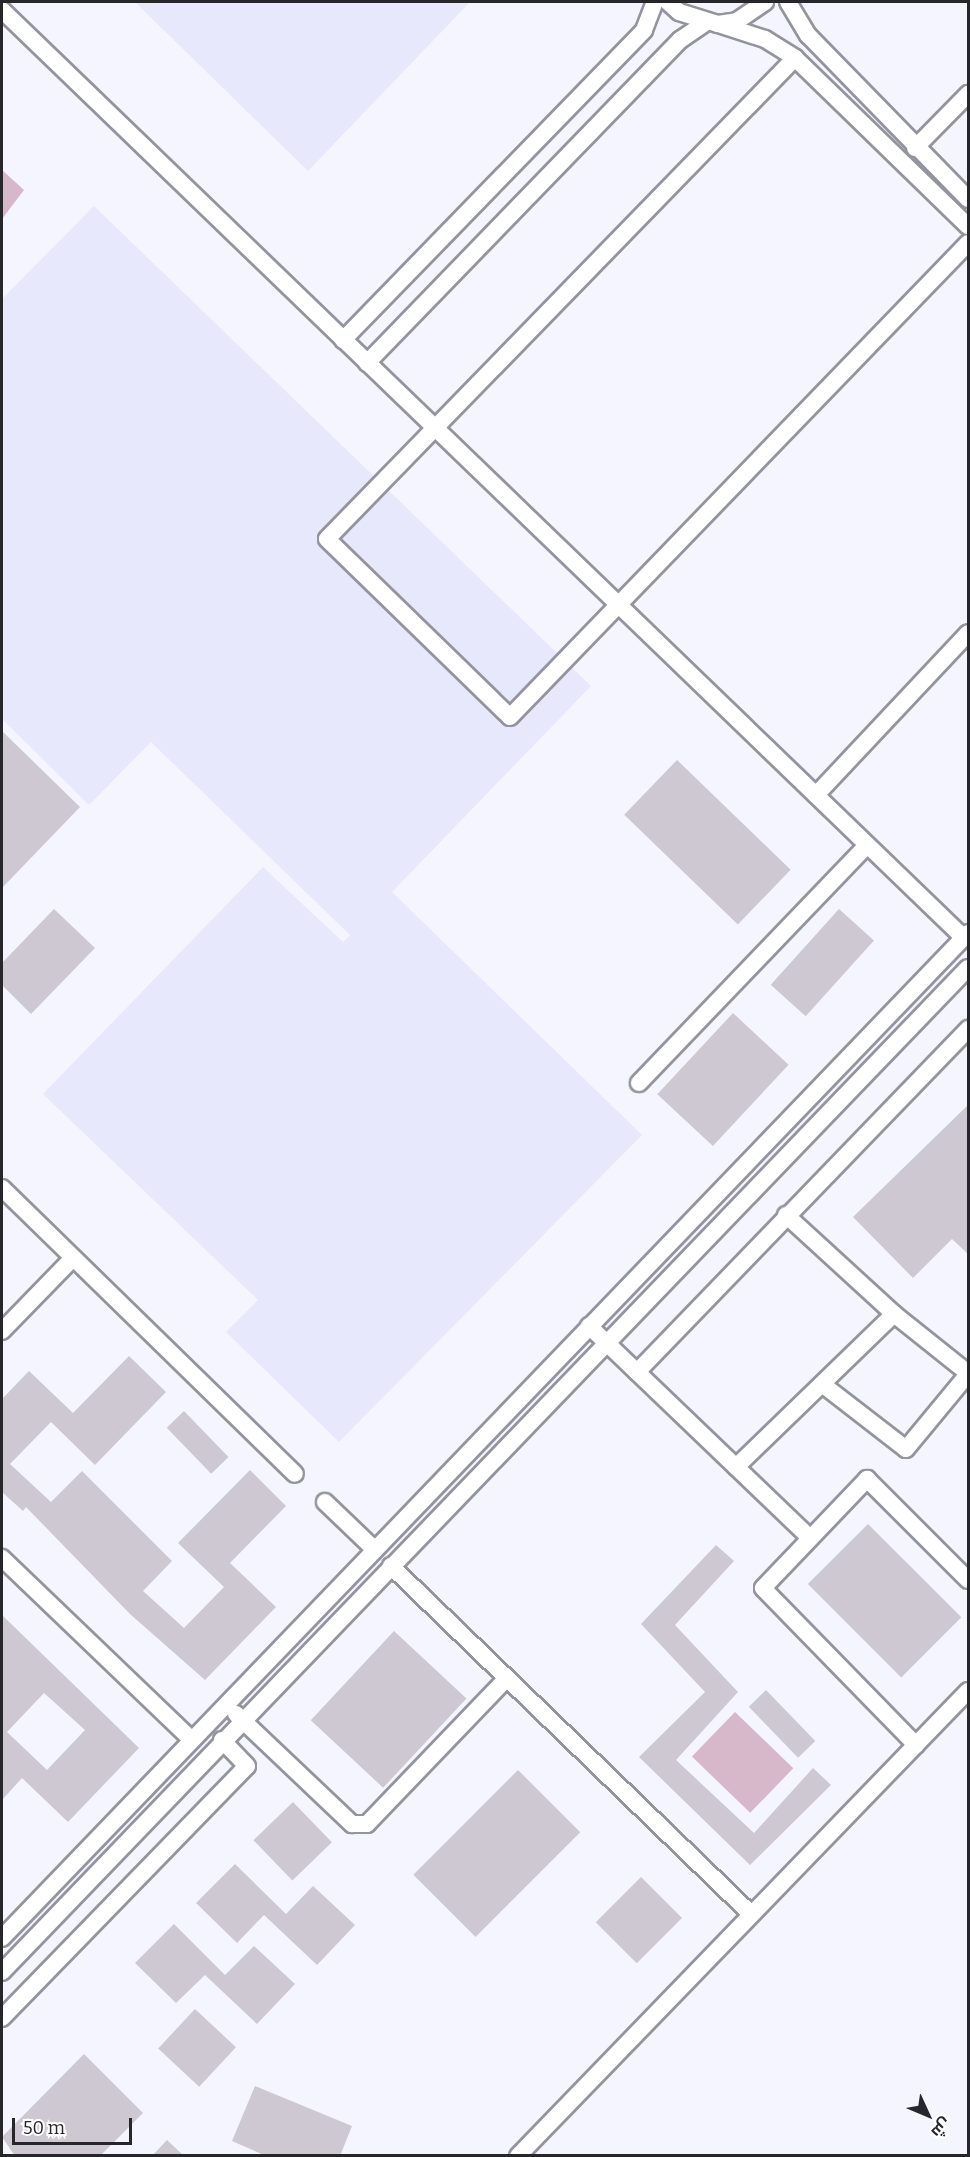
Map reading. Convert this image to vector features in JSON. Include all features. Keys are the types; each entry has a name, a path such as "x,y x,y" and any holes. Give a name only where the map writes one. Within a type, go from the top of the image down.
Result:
{"street":[{"path":"343,340 644,30 655,2"},
{"path":"668,2 712,24 765,39 795,58 969,226"},
{"path":"367,363 680,40 712,24 737,21 765,2"},
{"path":"788,2 808,36 915,148 969,199"},
{"path":"2,10 867,846 966,936 2,1938"},
{"path":"795,58 327,539 510,717 969,243"},
{"path":"915,148 969,94"},
{"path":"816,795 969,633"},
{"path":"639,1083 867,846"},
{"path":"2,1972 222,1740 610,1346 969,968"},
{"path":"637,1372 786,1215 969,1029"},
{"path":"2,1188 295,1473"},
{"path":"786,1215 894,1314 969,1373 906,1449 822,1384"},
{"path":"2,1331 73,1258"},
{"path":"736,1467 894,1314"},
{"path":"589,1326 810,1538"},
{"path":"562,1354 582,1374"},
{"path":"916,1745 763,1588 867,1479 969,1580"},
{"path":"325,1502 375,1550"},
{"path":"2,1557 192,1740"},
{"path":"391,1566 751,1914"},
{"path":"226,1705 352,1824 367,1824 507,1677"},
{"path":"518,2156 969,1691"},
{"path":"2,2018 247,1766 222,1740"},
{"path":"45,1893 63,1907"},
{"path":"20,1919 35,1936"}],"shaded area":[{"path":"135,2 470,2 308,171"},
{"path":"2,170 24,190 2,219"},
{"path":"94,206 591,686 392,892 642,1135 339,1442 226,1332 258,1300 43,1094 263,867 343,942 350,935 151,742 89,805 2,719 2,299"},
{"path":"735,1712 793,1768 750,1813 692,1757"}],"building":[{"path":"2,731 80,807 2,888"},
{"path":"677,760 791,870 738,924 624,815"},
{"path":"54,909 95,948 31,1014 2,985 2,963"},
{"path":"839,909 874,940 806,1016 771,985"},
{"path":"733,1013 789,1065 713,1146 657,1094"},
{"path":"969,1104 969,1255 952,1239 913,1278 853,1217"},
{"path":"129,1356 166,1392 95,1465 51,1422 10,1464 51,1502 82,1471 172,1561 143,1591 184,1628 224,1587 178,1543 250,1470 286,1506 230,1563 276,1607 205,1680 130,1614 26,1507 23,1511 2,1492 2,1399 29,1371 73,1413"},
{"path":"184,1411 228,1457 211,1474 167,1428"},
{"path":"868,1524 961,1617 901,1677 808,1584"},
{"path":"716,1545 734,1561 675,1625 738,1692 676,1760 754,1833 813,1768 831,1785 750,1865 639,1757 705,1692 641,1624"},
{"path":"2,1615 139,1748 68,1822 22,1778 2,1800","holes":["44,1693 85,1730 47,1770 7,1732"]},
{"path":"394,1631 466,1699 383,1788 311,1720"},
{"path":"766,1690 815,1741 798,1758 749,1707"},
{"path":"518,1770 580,1832 476,1937 413,1875"},
{"path":"293,1802 332,1842 292,1880 253,1840"},
{"path":"235,1864 286,1914 313,1886 355,1925 317,1965 264,1915 237,1943 196,1903"},
{"path":"641,1877 682,1918 637,1963 596,1922"},
{"path":"174,1924 225,1975 254,1946 295,1984 257,2024 205,1975 176,2003 135,1963"},
{"path":"195,2009 236,2047 199,2087 158,2048"},
{"path":"84,2054 143,2113 100,2156 15,2156 2,2137"},
{"path":"255,2086 352,2126 340,2156 266,2156 232,2141"},
{"path":"167,2140 184,2156 152,2156"}]}
